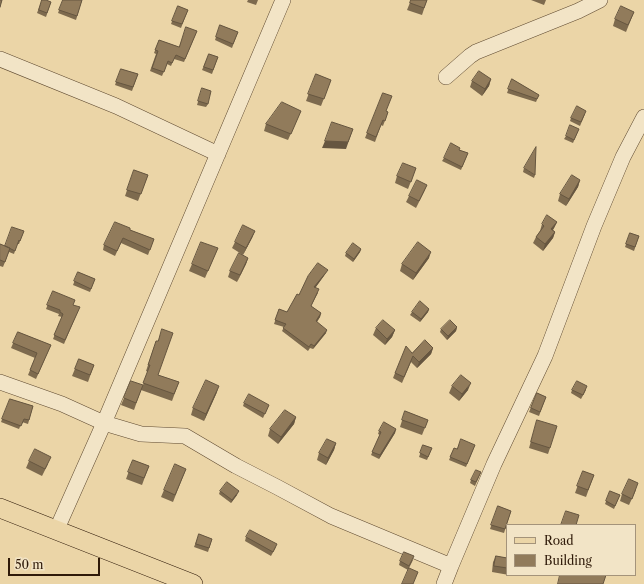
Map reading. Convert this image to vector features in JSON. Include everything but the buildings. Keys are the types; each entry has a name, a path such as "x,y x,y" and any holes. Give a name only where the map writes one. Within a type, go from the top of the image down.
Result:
{"main road":[{"path":"0,508 193,584"}],"street":[{"path":"56,531 104,423 283,0"},
{"path":"446,77 476,52 578,11 600,0"},
{"path":"0,59 116,106 218,154"},
{"path":"444,584 494,464 545,356 594,226 623,157 644,117"},
{"path":"0,382 62,404 104,423 141,434 185,436 236,466 331,516 451,566"}]}
